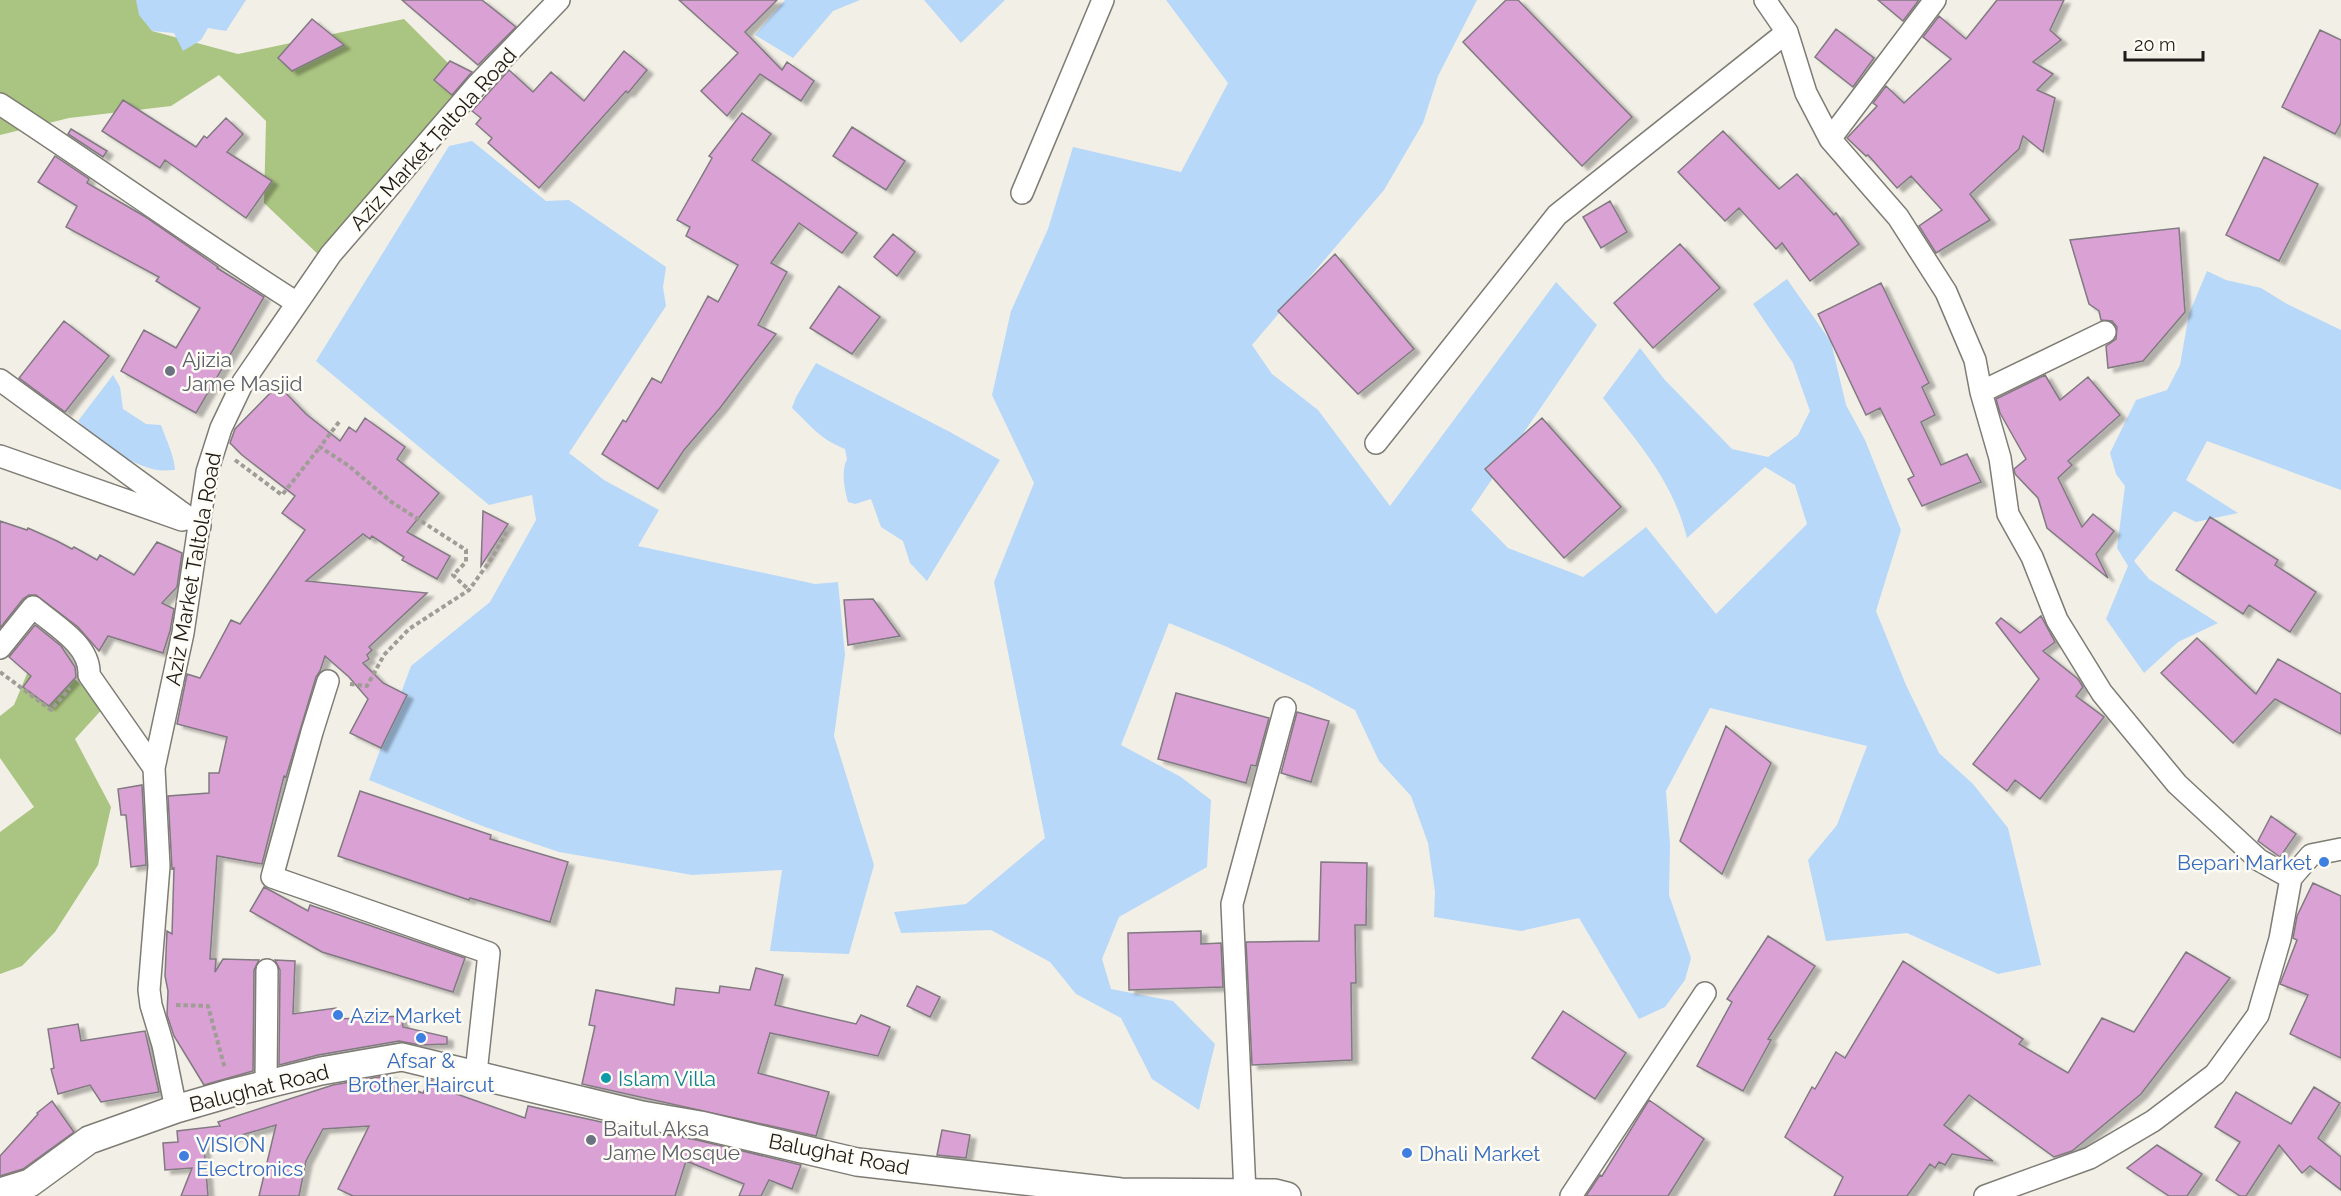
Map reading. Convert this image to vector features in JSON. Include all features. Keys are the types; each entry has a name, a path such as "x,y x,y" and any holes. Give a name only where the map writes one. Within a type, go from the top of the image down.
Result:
{"street":[{"name":"Aziz Market Taltola Road","path":"176,1109 149,990 159,866 154,768 183,633 207,472 216,442 243,382 331,254 477,85 559,0"},
{"path":"1022,194 1103,0"},
{"path":"1765,0 1786,32 1806,93 1830,139 1898,217 1946,292 1975,360 1981,393 2000,458 2008,514 2032,557 2057,620 2102,693 2177,784 2259,860 2291,878"},
{"path":"1830,139 1935,0"},
{"path":"1376,443 1557,215 1786,32"},
{"path":"0,104 102,170 220,254 297,303"},
{"path":"1981,393 2105,332"},
{"path":"0,380 200,526"},
{"path":"0,456 200,526"},
{"path":"0,648 33,607 81,647 90,664 89,675 154,768"},
{"path":"328,681 272,877 489,953 476,1073"},
{"path":"1245,1193 1232,904 1285,708"},
{"path":"1985,1196 2090,1158 2153,1121 2215,1074 2258,1016 2280,939 2291,878 2311,855 2341,849"},
{"path":"266,1084 267,970"},
{"path":"1571,1196 1705,993"},
{"name":"Balughat Road","path":"0,1192 30,1183 89,1140 176,1109 321,1071 402,1057 476,1073 642,1115 700,1125 857,1162 1122,1192 1275,1193 1287,1196"}],"path":[{"path":"216,442 282,495 339,422"},
{"path":"320,447 349,466 390,501 466,550 466,562 453,575 469,590"},
{"path":"328,681 367,686 384,655 409,629 469,590 492,558 507,531"},
{"path":"0,672 51,710 90,664"},
{"path":"151,1005 208,1006 231,1093"}],"green space":[{"path":"0,0 141,0 152,31 238,54 404,19 472,87 323,259 264,203 266,121 219,75 171,106 69,118 0,135"},
{"path":"36,652 50,659 106,705 75,739 111,807 98,865 55,932 22,966 0,974 0,832 34,807 0,758 0,716 14,705"}],"water":[{"path":"136,0 246,0 226,31 208,28 201,40 183,51 174,33 152,31 139,15"},
{"path":"785,0 860,0 833,11 793,58 755,35"},
{"path":"924,0 1005,0 961,43"},
{"path":"1166,0 1477,0 1438,76 1423,123 1384,190 1252,345 1272,374 1318,410 1390,506 1556,282 1597,325 1471,510 1508,548 1583,577 1646,527 1716,614 1807,524 1795,485 1765,467 1687,538 1673,498 1653,463 1603,398 1640,348 1664,379 1732,449 1768,457 1798,435 1810,411 1793,363 1753,304 1787,279 1831,342 1846,405 1865,440 1901,530 1876,611 1906,685 1939,753 1973,784 2008,828 2041,965 1998,974 1907,933 1826,941 1808,860 1837,825 1867,746 1710,708 1666,791 1670,845 1669,895 1691,958 1685,980 1665,1007 1639,1019 1579,918 1521,931 1434,917 1435,892 1428,843 1411,796 1379,761 1355,710 1225,646 1169,623 1121,745 1181,777 1211,800 1207,867 1119,917 1102,959 1111,989 1173,1001 1215,1044 1199,1110 1152,1079 1121,1018 1076,994 1050,962 991,930 901,933 894,912 966,904 1045,838 994,582 1034,483 992,395 1011,311 1048,229 1073,147 1181,172 1228,83"},
{"path":"472,141 546,201 569,200 666,267 663,287 666,306 569,453 604,480 659,510 638,546 815,584 838,582 845,655 834,736 874,865 849,954 770,951 782,870 692,875 559,852 485,827 369,780 411,666 490,602 536,520 532,495 489,505 316,361 449,146"},
{"path":"2207,271 2226,280 2261,288 2287,304 2341,330 2341,490 2207,441 2186,480 2238,513 2196,522 2174,511 2134,561 2149,579 2218,623 2178,642 2144,673 2106,619 2128,566 2117,548 2125,486 2116,474 2110,453 2136,400 2167,390 2180,365 2189,314"},
{"path":"816,363 1000,460 927,581 910,563 903,541 881,527 871,499 855,504 848,502 844,480 847,459 845,449 822,436 792,408"},
{"path":"113,375 120,387 123,409 146,424 161,425 175,470 157,470 135,463 104,444 78,421"}],"building":[{"path":"402,0 482,0 516,27 478,65"},
{"path":"679,0 777,0 745,32 782,70 787,62 814,81 801,101 760,74 727,116 701,91 738,53"},
{"path":"1506,0 1518,0 1632,117 1582,166 1463,42"},
{"path":"1878,0 1919,0 1903,21"},
{"path":"1997,0 2064,0 2050,30 2061,40 2033,62 2053,74 2037,90 2055,98 2043,152 2023,136 2019,149 1970,194 1990,220 1936,253 1919,226 1942,210 1911,176 1897,188 1868,155 1866,156 1847,138 1877,106 1873,103 1886,86 1904,103 1951,59 1923,37 1939,16 1966,39"},
{"path":"312,19 344,45 292,71 278,58"},
{"path":"1836,29 1874,58 1853,87 1815,57"},
{"path":"2320,30 2341,40 2341,123 2335,134 2282,107"},
{"path":"624,51 647,70 539,188 488,143 492,138 476,124 481,118 472,111 509,70 533,92 551,72 584,101"},
{"path":"450,61 472,72 452,95 434,80"},
{"path":"123,100 196,147 204,136 207,138 226,118 243,134 227,152 272,181 246,218 165,160 160,168 102,131"},
{"path":"742,113 771,134 752,160 857,233 842,253 799,223 771,263 787,272 758,325 776,334 720,408 684,450 658,489 602,454 623,420 626,422 652,378 661,383 708,296 718,302 738,265 686,236 690,227 677,220 712,158 709,156"},
{"path":"852,127 905,161 886,190 833,156"},
{"path":"71,129 107,151 103,157 68,134"},
{"path":"1723,131 1779,189 1797,174 1834,215 1836,213 1859,244 1810,281 1782,243 1776,249 1739,208 1725,221 1678,172"},
{"path":"55,156 89,179 87,183 144,216 217,268 264,297 196,413 121,371 144,330 176,348 200,308 156,281 159,277 66,227 77,206 38,182"},
{"path":"2264,157 2318,184 2279,261 2226,235"},
{"path":"1610,201 1627,232 1601,248 1583,217"},
{"path":"2179,228 2185,312 2143,361 2108,368 2106,346 2116,339 2117,327 2112,321 2101,320 2099,311 2089,304 2070,240"},
{"path":"893,234 915,252 897,276 874,257"},
{"path":"1680,244 1720,288 1653,348 1614,303"},
{"path":"1335,254 1414,349 1358,394 1278,311"},
{"path":"1881,283 1929,383 1922,387 1935,415 1921,422 1941,465 1967,454 1981,482 1922,506 1908,479 1914,476 1880,408 1866,415 1818,314"},
{"path":"839,286 880,317 852,354 810,328"},
{"path":"64,321 109,356 65,412 19,378"},
{"path":"2045,375 2060,400 2088,377 2120,415 2068,461 2072,465 2058,478 2082,527 2093,514 2114,531 2096,554 2108,578 2047,528 2038,498 2015,474 2014,469 2026,459 2000,413 1996,399"},
{"path":"278,385 306,414 340,441 349,427 356,432 365,418 405,447 397,459 439,493 407,532 450,556 437,579 402,560 404,557 372,536 370,539 363,534 306,581 427,593 369,647 372,650 367,655 369,659 363,663 383,683 407,695 381,748 350,733 368,699 349,677 325,656 316,677 286,777 284,776 262,864 217,856 210,959 216,959 215,972 223,959 259,960 254,970 253,1071 204,1085 174,1036 167,1015 168,991 165,976 167,931 172,934 174,868 172,869 168,796 209,793 209,773 219,773 227,737 177,724 187,674 200,678 231,620 240,624 305,530 282,513 295,496 230,443 235,429"},
{"path":"1542,418 1621,507 1564,558 1485,469"},
{"path":"483,511 508,524 481,566"},
{"path":"2210,517 2278,560 2275,565 2316,592 2290,632 2249,605 2243,614 2176,570"},
{"path":"0,521 27,530 28,528 72,549 74,547 97,560 100,555 134,575 157,542 182,553 177,587 162,603 174,609 163,653 108,636 99,651 78,627 36,595 29,595 23,599 0,628"},
{"path":"873,599 900,636 848,645 844,600"},
{"path":"2041,616 2055,642 2043,651 2078,679 2083,687 2076,696 2104,717 2040,799 2015,780 2007,791 1973,764 2039,679 1996,623 2001,618 2020,633"},
{"path":"35,625 61,646 75,667 76,677 49,706 23,687 31,676 9,657"},
{"path":"2197,638 2256,694 2278,659 2341,694 2341,734 2275,699 2233,743 2161,673"},
{"path":"1176,693 1269,718 1256,766 1251,765 1246,783 1158,759"},
{"path":"1297,712 1329,721 1311,782 1281,773"},
{"path":"1726,726 1771,763 1722,874 1680,841"},
{"path":"142,785 146,865 131,867 126,815 121,815 118,789"},
{"path":"360,791 491,835 490,839 568,862 550,922 470,898 469,900 338,856"},
{"path":"2271,816 2296,834 2280,857 2258,841"},
{"path":"1321,862 1367,863 1366,925 1355,925 1356,983 1351,983 1352,1060 1252,1065 1246,942 1319,941"},
{"path":"2313,883 2341,896 2341,1058 2290,1034 2308,995 2280,984 2297,940 2293,938 2297,916"},
{"path":"264,887 308,911 310,905 465,958 453,992 322,952 250,911"},
{"path":"1201,931 1201,944 1221,943 1223,987 1129,990 1128,933"},
{"path":"1768,936 1815,966 1768,1039 1771,1040 1743,1091 1697,1066 1732,1002 1727,999"},
{"path":"2186,952 2230,978 2141,1094 2072,1151 2054,1157 1969,1095 1944,1125 1993,1161 1952,1154 1945,1165 1939,1162 1935,1168 1930,1164 1907,1196 1834,1196 1843,1177 1785,1137 1812,1087 1815,1089 1836,1052 1845,1058 1903,961 2023,1039 2019,1044 2068,1073 2102,1018 2134,1032"},
{"path":"275,960 295,961 293,1014 336,1008 338,1019 402,1016 403,1027 447,1037 447,1044 420,1045 399,1041 318,1055 279,1065 280,970"},
{"path":"756,968 783,975 775,1005 856,1024 861,1015 890,1027 878,1056 770,1033 758,1073 829,1092 816,1136 582,1084 595,1026 589,1025 596,990 674,1005 676,988 719,993 720,986 750,990"},
{"path":"917,986 940,997 930,1017 907,1006"},
{"path":"1563,1011 1626,1053 1595,1099 1532,1058"},
{"path":"78,1024 81,1041 145,1031 159,1092 101,1102 90,1085 58,1094 51,1069 54,1068 48,1029"},
{"path":"390,1075 389,1082 423,1093 429,1080 454,1086 451,1092 525,1118 528,1106 638,1130 697,1140 801,1165 792,1189 769,1180 761,1196 739,1196 744,1184 686,1161 675,1196 353,1196 338,1189 369,1126 323,1129 306,1161 299,1196 259,1196 276,1125 204,1146 208,1196 181,1196 192,1168 165,1170 163,1143 178,1142 177,1131 220,1126 218,1122 333,1085"},
{"path":"2314,1087 2340,1103 2318,1138 2341,1157 2341,1190 2310,1166 2302,1173 2279,1145 2246,1196 2240,1196 2216,1180 2240,1142 2215,1127 2236,1092 2291,1124"},
{"path":"1649,1100 1704,1139 1668,1196 1586,1196 1600,1175 1602,1176"},
{"path":"52,1101 74,1132 23,1169 0,1176 0,1156 37,1113"},
{"path":"942,1130 970,1135 966,1158 937,1155"},
{"path":"2157,1145 2202,1174 2187,1196 2169,1196 2127,1168"}],"place":[{"name":"Ajizia Jame Masjid","path":"170,371"},
{"name":"Bepari Market","path":"2324,862"},
{"name":"Aziz Market","path":"338,1015"},
{"name":"Afsar & Brother Haircut","path":"421,1038"},
{"name":"Islam Villa","path":"606,1078"},
{"name":"Baitul Aksa Jame Mosque","path":"591,1140"},
{"name":"Dhali Market","path":"1407,1153"},
{"name":"VISION Electronics","path":"184,1156"}]}
